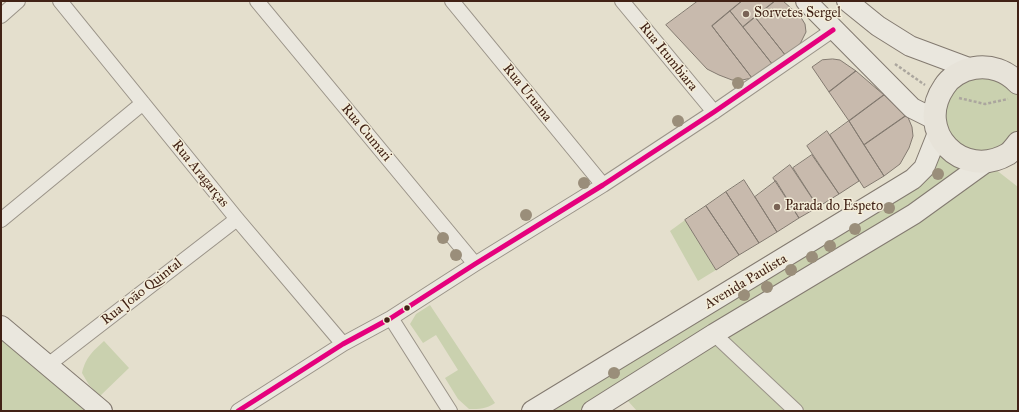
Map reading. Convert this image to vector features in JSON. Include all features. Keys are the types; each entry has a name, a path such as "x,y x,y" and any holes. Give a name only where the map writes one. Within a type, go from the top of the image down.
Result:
{"main road":[{"path":"806,1 833,30 912,108 936,126"},
{"path":"847,1 878,26 910,46 969,68"},
{"path":"1011,80 991,68 969,68 957,74 946,83 939,94 935,106 936,126 946,146 957,156 971,161 986,162 1008,154 1018,143"},
{"name":"Avenida Paulista","path":"532,411 914,179 924,168 936,126"},
{"name":"Avenida Paulista","path":"592,411 714,334 914,214 986,162"},
{"path":"1,326 102,411"}],"street":[{"path":"1,16 18,1"},
{"name":"Rua Aragarças","path":"60,1 237,218 344,344"},
{"name":"Rua Cumari","path":"258,1 475,264"},
{"name":"Rua Uruana","path":"452,1 603,185"},
{"name":"Rua Itumbiara","path":"622,1 714,112"},
{"path":"238,411 344,344 391,318 603,185 714,112 833,30"},
{"path":"1,220 142,102"},
{"name":"Rua João Quintal","path":"48,365 237,218"},
{"path":"391,318 450,411"},
{"path":"714,334 796,411"}],"path":[{"path":"939,94 954,96 985,104 1011,80"}],"green space":[{"path":"971,75 1007,82 1018,96 1018,133 1004,148 973,154 944,130 945,97"},
{"path":"938,133 986,162 1018,187 1018,411 637,411 627,400 592,411 532,411 894,192"},
{"path":"685,220 716,270 698,281 670,231"},
{"path":"430,305 495,403 483,408 469,409 458,399 445,378 458,370 436,335 423,343 410,324 416,314"},
{"path":"1,340 90,411 1,411"},
{"path":"104,341 129,368 100,396 89,385 82,373 85,363 90,355"}],"building":[{"path":"698,1 742,1 712,26 752,78 732,80 707,69 666,25"},
{"name":"Sorvetes Sergel","path":"742,1 775,1 743,27 730,11"},
{"path":"775,1 783,1 800,16 805,24 806,32 800,44 786,56 755,17"},
{"path":"730,11 773,65 752,78 712,26"},
{"path":"755,17 786,56 773,65 743,27"},
{"path":"822,60 840,60 856,71 829,92 812,67"},
{"path":"856,71 884,95 849,121 829,92"},
{"path":"884,95 907,115 864,145 849,121"},
{"path":"907,115 912,127 913,136 909,148 900,164 884,176 864,145"},
{"path":"849,121 884,176 864,188 830,135"},
{"path":"827,131 859,181 839,194 807,146"},
{"path":"812,155 839,194 818,207 793,168"},
{"path":"790,165 818,207 799,218 773,178"},
{"path":"744,180 777,232 759,243 726,192"},
{"name":"Parada do Espeto","path":"776,181 799,218 777,232 755,197"},
{"path":"726,192 759,243 739,255 706,206"},
{"path":"706,206 739,255 716,270 685,220"}],"transit line":[{"path":"238,411 343,344 391,318 603,185 714,112 833,30"}],"place":[{"name":"Sorvetes Sergel","path":"746,14"},
{"name":"Parada do Espeto","path":"777,207"}]}
